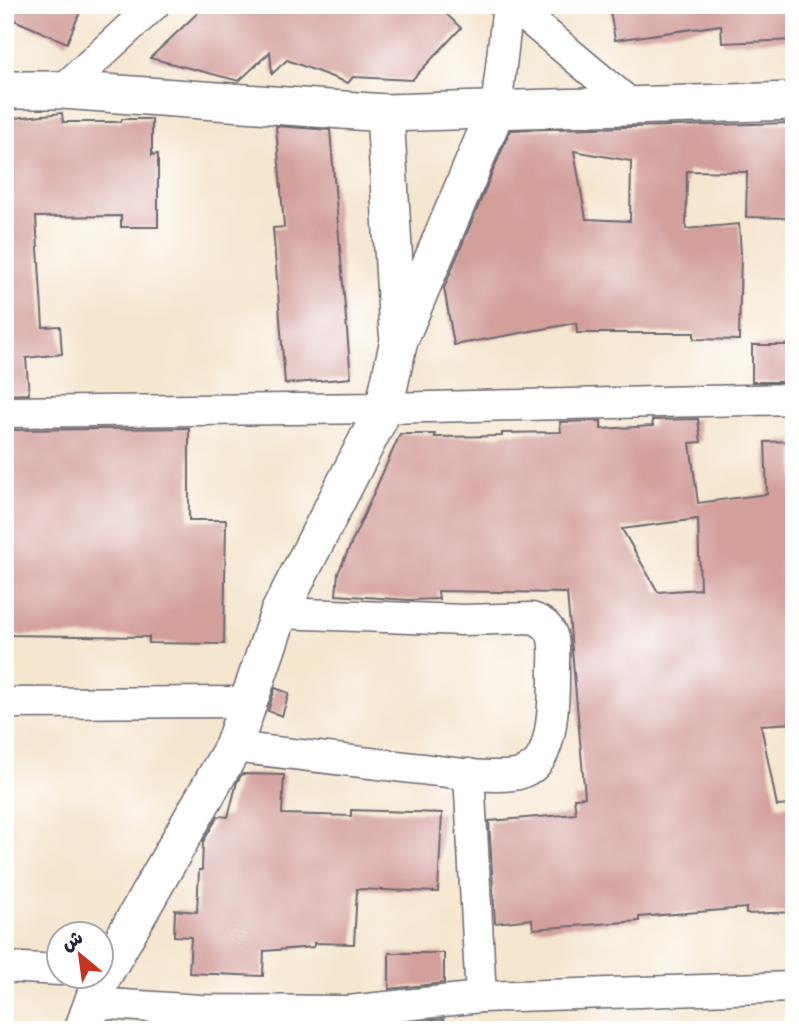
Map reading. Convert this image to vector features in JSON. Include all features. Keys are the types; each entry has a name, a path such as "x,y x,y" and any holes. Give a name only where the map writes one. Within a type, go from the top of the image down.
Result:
{"street":[{"path":"62,90 154,5"},
{"path":"510,5 634,107"},
{"path":"510,5 496,110 399,340 384,408 279,613 233,747 93,996 200,1010 348,1011 481,998 794,986"},
{"path":"5,90 62,90 385,113 794,101"},
{"path":"385,113 399,340"},
{"path":"5,412 384,408 794,399"},
{"path":"233,747 469,774 516,775 534,766 548,745 554,686 553,634 547,625 531,618 463,620 279,613"},
{"path":"5,703 248,702"},
{"path":"469,774 481,998"},
{"path":"5,967 46,969"}],"building":[{"path":"5,5 83,5 67,43 5,16"},
{"path":"206,5 437,5 461,28 412,80 353,77 348,83 287,60 272,74 270,52 239,81 150,58"},
{"path":"609,5 794,5 794,40 722,43 721,25 615,40"},
{"path":"62,113 63,122 152,119 152,155 158,154 158,227 121,227 121,216 36,217 43,327 60,326 62,354 26,358 29,394 5,395 5,119"},
{"path":"794,123 794,186 791,186 790,218 746,217 747,172 687,171 686,229 739,224 739,340 694,339 694,333 577,333 576,323 454,345 444,288 510,130","holes":["574,151 631,161 630,221 586,219"]},
{"path":"276,126 330,130 351,378 285,384 273,228 284,227"},
{"path":"752,345 794,345 794,382 752,382"},
{"path":"698,419 701,442 690,443 698,503 767,494 765,442 794,441 794,723 761,725 777,806 794,805 794,912 746,914 746,908 639,917 639,921 533,929 532,919 495,923 489,821 576,814 574,798 585,797 567,593 438,591 439,599 409,600 336,595 338,573 400,434 435,434 435,437 502,436 502,433 561,432 560,422 601,421 601,429 653,426 652,420","holes":["698,519 700,589 658,592 622,529"]},
{"path":"189,428 189,520 226,520 224,644 149,643 149,637 5,635 5,430"},
{"path":"275,688 289,693 282,716 268,711"},
{"path":"242,774 284,775 282,814 351,816 351,810 442,813 438,892 357,889 354,944 314,943 314,947 264,951 263,976 189,973 191,937 174,936 175,910 197,912 203,842 218,816 228,817 237,782"},
{"path":"389,953 444,953 444,983 389,989"},
{"path":"444,1019 443,1030 388,1030 388,1024"}]}
